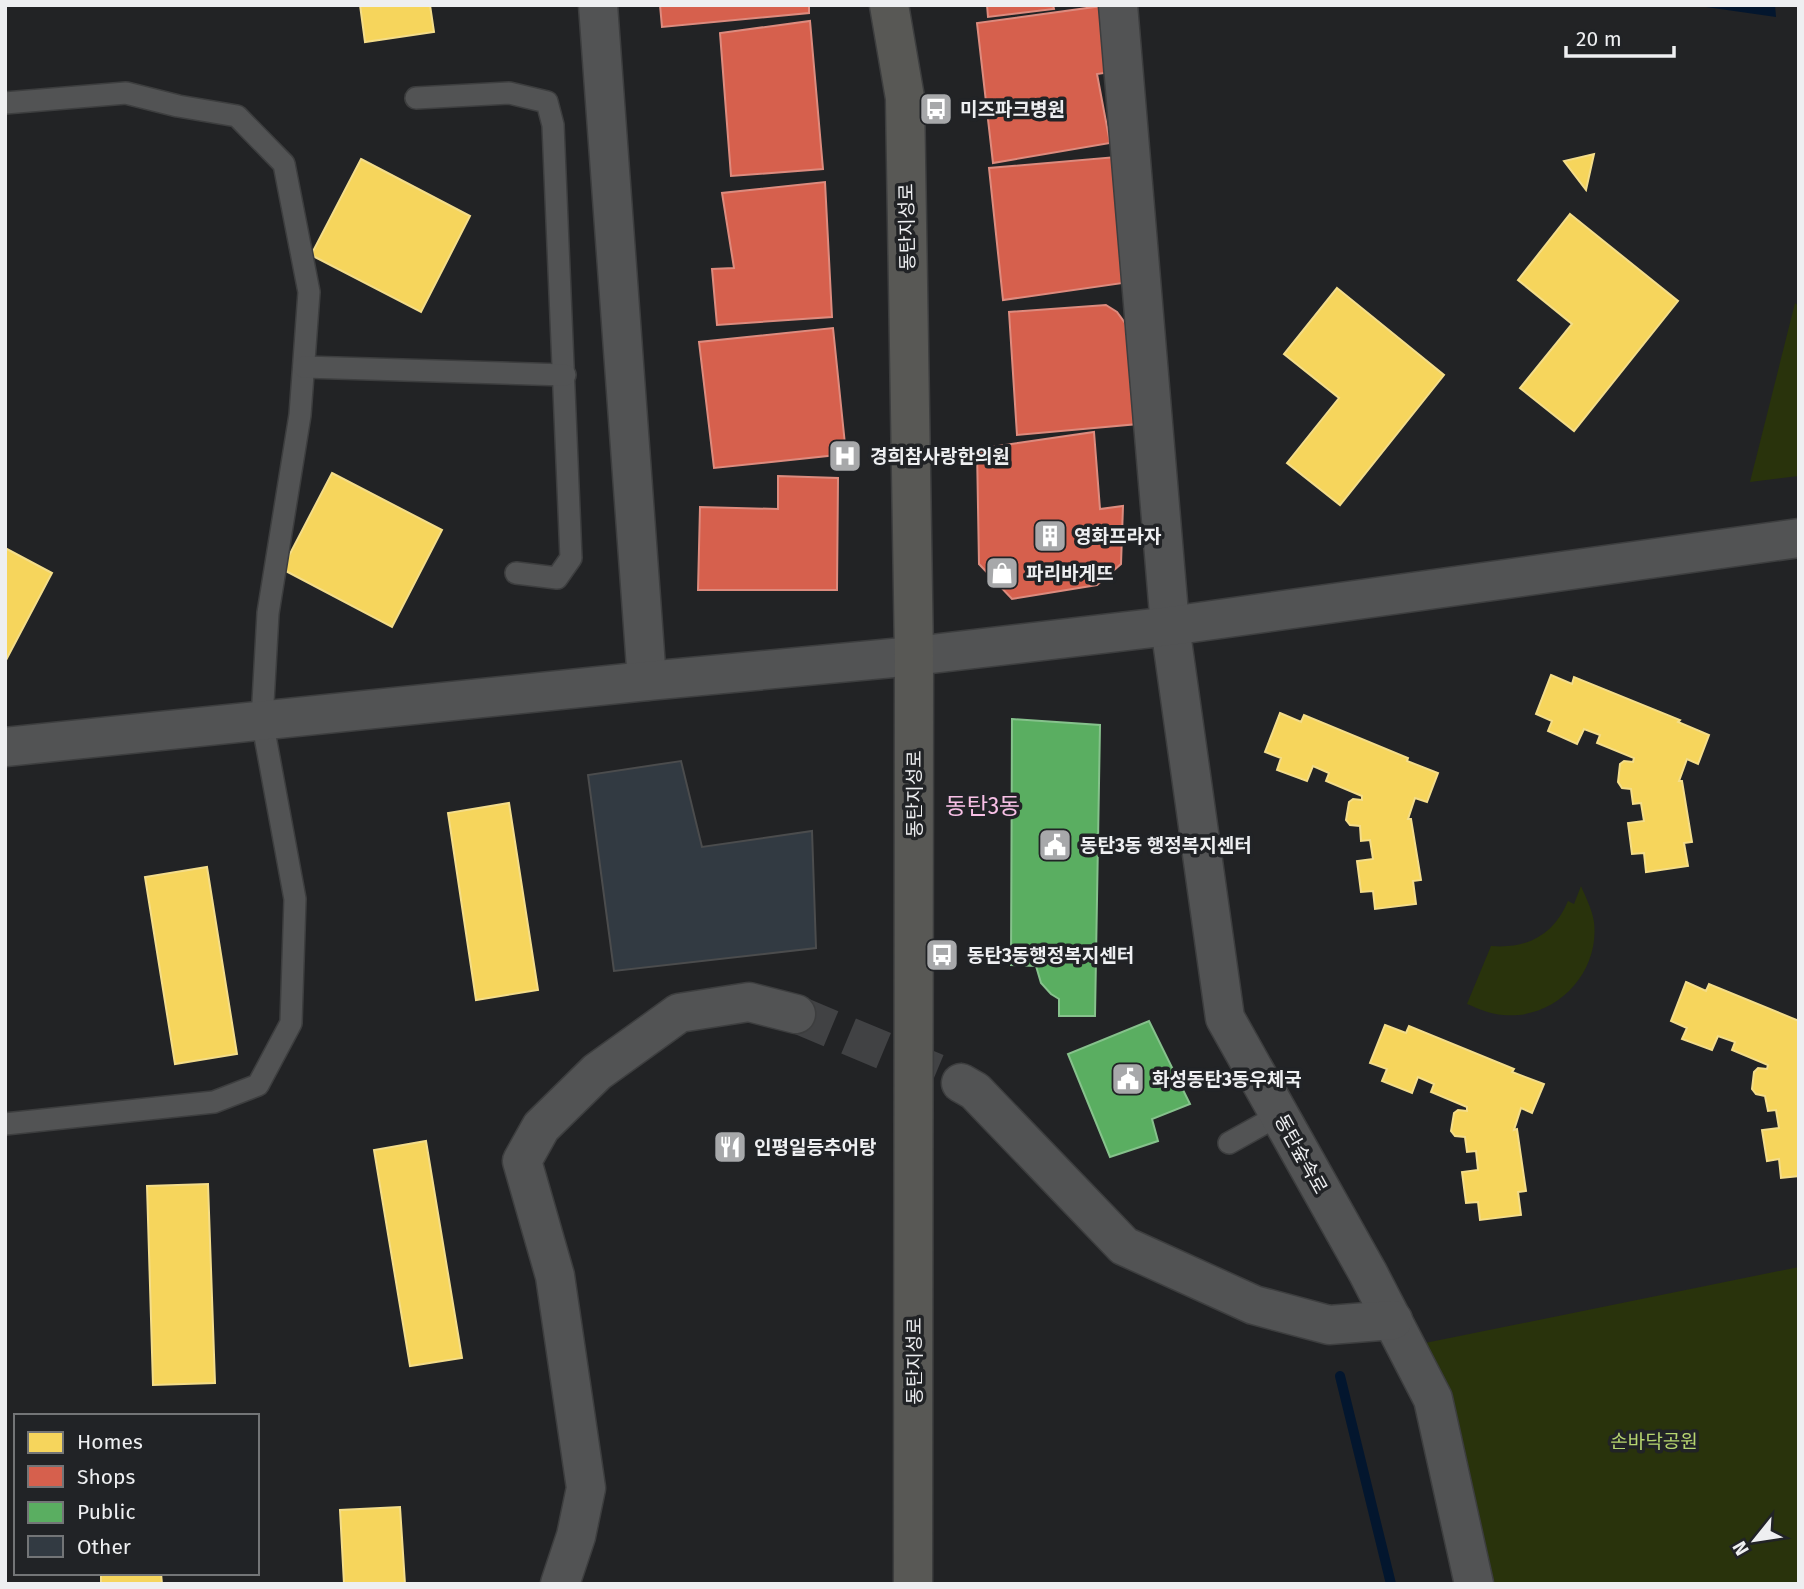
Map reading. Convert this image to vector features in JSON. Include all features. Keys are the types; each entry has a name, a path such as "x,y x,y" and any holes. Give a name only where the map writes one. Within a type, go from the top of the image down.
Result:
{"main road":[{"name":"동탄지성로","path":"889,5 905,98 914,656 913,1584"}],"street":[{"path":"598,5 647,681"},
{"name":"동탄숲속로","path":"1118,5 1170,626 1225,1018 1393,1320 1433,1399 1474,1584"},
{"path":"5,747 914,656 1170,626 1799,538"},
{"path":"559,1584 576,1536 586,1488 555,1276 522,1161 541,1127 597,1072 679,1013 749,1002 796,1014"},
{"path":"961,1083 975,1091 1124,1247 1254,1305 1329,1325 1393,1320"}],"lane":[{"path":"5,103 126,93 178,106 237,116 284,164 309,292 300,415 268,613 262,720 295,899 291,1023 258,1085 214,1102 5,1124"},
{"path":"416,98 509,93 547,102 553,125 571,558 557,578 516,573"},
{"path":"304,367 565,375"},
{"path":"1229,1143 1279,1115"}],"green space":[{"path":"1795,303 1799,306 1799,476 1750,482"},
{"path":"1581,886 1593,917 1594,941 1582,976 1570,990 1540,1010 1522,1015 1494,1014 1467,1004 1491,946 1516,945 1547,931 1568,901 1574,904"},
{"name":"손바닥공원","path":"1799,1267 1799,1584 1489,1584 1425,1343"}],"water":[{"path":"1705,5 1775,5 1776,17 1706,7"}],"building: Homes":[{"path":"360,5 430,5 434,32 365,42"},
{"path":"1594,154 1586,190 1564,161"},
{"path":"361,159 470,216 421,312 311,255"},
{"path":"1570,214 1678,301 1574,431 1520,388 1572,324 1518,280"},
{"path":"1337,288 1444,375 1340,505 1287,463 1339,398 1284,354"},
{"path":"332,473 442,530 392,627 282,569"},
{"path":"5,548 52,573 5,662"},
{"path":"1551,675 1572,684 1574,677 1680,720 1678,722 1709,735 1698,764 1687,759 1679,781 1682,781 1692,842 1684,843 1688,866 1646,872 1644,853 1632,854 1628,823 1644,821 1641,803 1633,804 1631,789 1622,788 1618,782 1620,764 1624,761 1633,762 1634,758 1597,743 1600,735 1584,729 1577,744 1548,731 1552,721 1536,714"},
{"path":"1280,713 1301,722 1304,715 1438,773 1427,802 1415,798 1408,819 1411,819 1421,880 1413,881 1416,904 1375,909 1373,891 1361,892 1357,861 1373,859 1370,840 1361,841 1360,826 1350,825 1346,820 1349,802 1353,799 1362,800 1362,796 1326,781 1329,773 1313,766 1307,781 1277,770 1281,758 1265,752"},
{"path":"509,803 538,990 476,1000 448,813"},
{"path":"207,867 237,1054 175,1064 145,877"},
{"path":"1686,982 1706,991 1709,984 1799,1021 1799,1176 1781,1178 1779,1159 1767,1161 1762,1130 1779,1128 1776,1110 1768,1111 1765,1096 1756,1094 1752,1089 1754,1072 1758,1068 1767,1069 1768,1065 1732,1050 1735,1042 1718,1036 1712,1050 1682,1039 1687,1028 1671,1021"},
{"path":"1385,1025 1406,1033 1409,1026 1544,1084 1532,1113 1521,1108 1514,1130 1517,1129 1526,1191 1518,1192 1521,1215 1480,1220 1478,1202 1466,1203 1462,1172 1478,1170 1476,1151 1467,1152 1465,1137 1455,1136 1451,1131 1454,1113 1458,1110 1467,1111 1467,1107 1431,1092 1434,1084 1418,1077 1412,1093 1382,1081 1387,1069 1370,1063"},
{"path":"426,1141 462,1358 410,1366 374,1150"},
{"path":"208,1184 215,1383 153,1385 147,1186"},
{"path":"400,1507 405,1584 344,1584 340,1510"},
{"path":"101,1575 161,1575 162,1584 101,1584"}],"building: Shops":[{"path":"660,5 809,5 809,13 662,27"},
{"path":"987,5 1053,5 1054,9 988,17"},
{"path":"1102,6 1111,72 1097,74 1110,143 993,163 977,23"},
{"path":"810,21 823,169 731,176 720,33"},
{"path":"1116,157 1123,283 1003,300 989,168"},
{"path":"825,182 832,317 717,325 712,269 734,268 722,193"},
{"path":"1106,305 1117,312 1125,323 1138,424 1017,435 1009,312"},
{"path":"833,328 846,454 714,468 699,342"},
{"name":"영화프라자","path":"1094,432 1100,509 1123,506 1121,564 1097,585 1012,599 979,564 977,449"},
{"path":"778,476 838,478 837,590 698,590 700,507 778,509"}],"building: Public":[{"name":"동탄3동 행정복지센터","path":"1012,719 1100,725 1095,1016 1059,1016 1059,999 1041,983 1036,966 1011,965"},
{"name":"화성동탄3동우체국","path":"1149,1021 1190,1104 1152,1119 1158,1141 1110,1157 1068,1054"}],"building: Other":[{"path":"681,761 702,847 812,831 816,948 614,971 588,775"}],"waterway":[{"path":"1340,1376 1391,1584"}],"tunnel":[{"path":"796,1014 961,1083"}],"place":[{"name":"미즈파크병원","path":"936,109"},
{"name":"경희참사랑한의원","path":"845,456"},
{"name":"영화프라자","path":"1050,536"},
{"name":"파리바게뜨","path":"1002,573"},
{"name":"동탄3동 행정복지센터","path":"1055,845"},
{"name":"동탄3동행정복지센터","path":"942,955"},
{"name":"화성동탄3동우체국","path":"1128,1079"},
{"name":"인평일등추어탕","path":"730,1147"}],"district":[{"name":"동탄3동","path":"983,806"}]}
